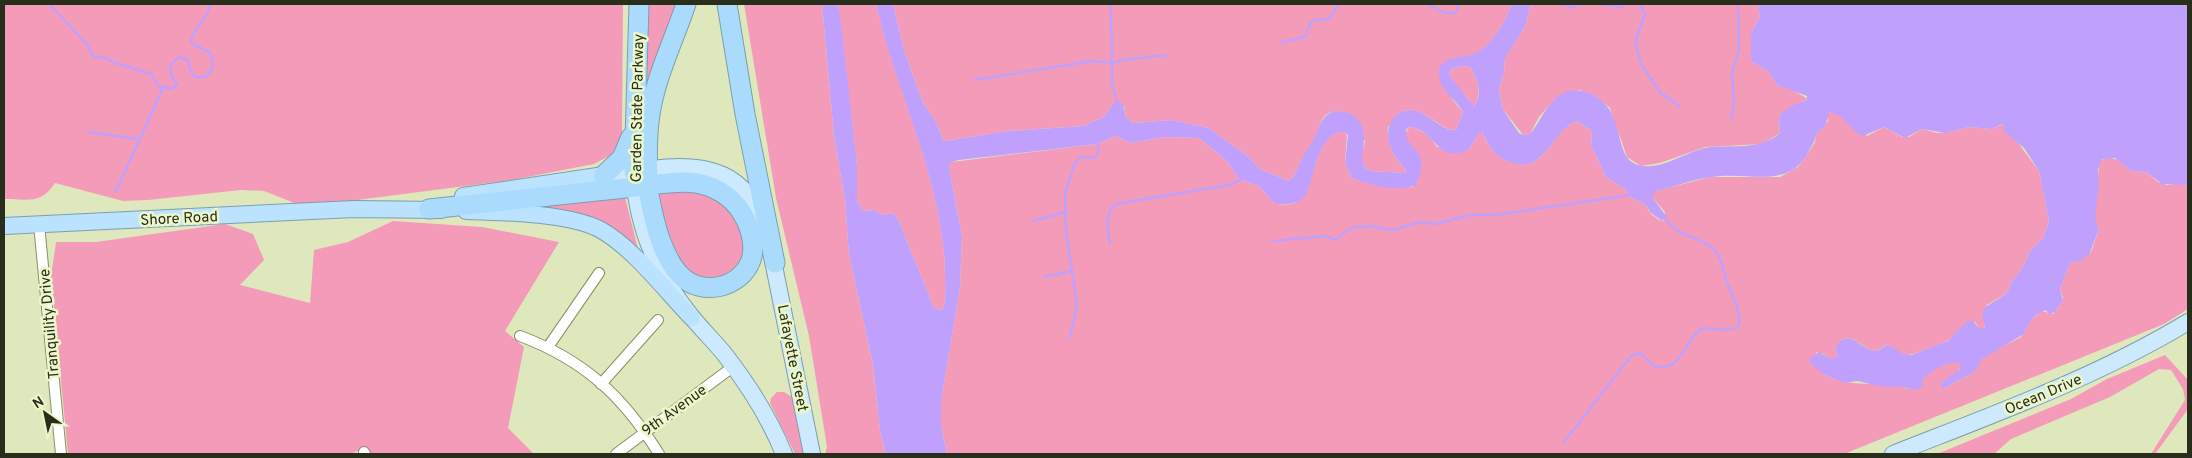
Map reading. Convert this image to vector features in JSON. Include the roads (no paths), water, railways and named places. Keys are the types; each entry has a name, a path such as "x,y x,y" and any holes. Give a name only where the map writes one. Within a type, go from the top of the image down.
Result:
{"highway":[{"name":"Garden State Parkway","path":"639,4 634,129 641,179"},
{"path":"429,209 641,179 696,183 712,187 731,199 745,217 752,238 752,258 740,276 730,283 715,288 694,285 682,278 674,267 662,241 641,179 652,104 686,4"},
{"path":"726,4 750,140 775,262"},
{"path":"604,176 622,158 634,129"},
{"name":"Shore Road","path":"354,210 477,195 604,176"},
{"name":"Shore Road","path":"4,226 354,210 429,209 560,218 589,224 617,240 692,318"}],"main road":[{"name":"Lafayette Street","path":"641,179 694,167 711,170 732,180 744,190 758,211 775,262 812,454"},
{"name":"Shore Road","path":"604,176 641,179"},
{"name":"Garden State Parkway","path":"641,179 639,214 649,247 668,285 692,318"},
{"path":"692,318 734,366 765,414 784,454"},
{"name":"Ocean Drive","path":"1893,454 2070,384 2126,358 2188,322"}],"street":[{"name":"Tranquility Drive","path":"39,224 61,454"},
{"path":"548,347 599,273"},
{"path":"602,384 658,320"},
{"path":"520,336 548,347 578,363 629,411 659,454"},
{"name":"9th Avenue","path":"616,454 644,431 734,366"}],"waterway":[{"path":"49,4 87,44 93,57 106,58 115,63 152,74 157,85 171,89 177,84 170,69 173,63 180,57 188,60 190,70 195,77 205,77 212,69 210,52 193,44 191,41 195,31 207,14 209,4"},
{"path":"1111,4 1112,84 1117,101"},
{"path":"1282,42 1305,37 1311,22 1330,19 1338,4"},
{"path":"1427,4 1442,12 1452,14 1457,11 1458,4"},
{"path":"1562,4 1571,7 1581,4"},
{"path":"1601,4 1619,7 1626,4"},
{"path":"1639,4 1645,14 1635,42 1642,66 1660,92 1679,106"},
{"path":"1731,120 1734,102 1732,73 1739,49 1738,4"},
{"path":"974,80 1092,61 1112,63 1122,60 1168,55"},
{"path":"116,191 163,88"},
{"path":"89,132 137,139"},
{"path":"1070,337 1077,305 1066,232 1065,193 1075,163 1082,156 1093,158 1097,156 1099,149 1097,144"},
{"path":"1110,244 1108,218 1115,204 1229,185 1241,180"},
{"path":"1273,241 1325,236 1336,240 1349,229 1356,227 1371,226 1392,230 1420,222 1435,224 1470,215 1495,215 1630,195"},
{"path":"1033,221 1065,212"},
{"path":"1564,442 1631,356 1639,353 1654,366 1666,367 1679,358 1698,331 1706,328 1726,330 1739,325 1737,306 1718,255 1707,244 1678,231 1666,220"},
{"path":"1045,277 1071,271"}]}
